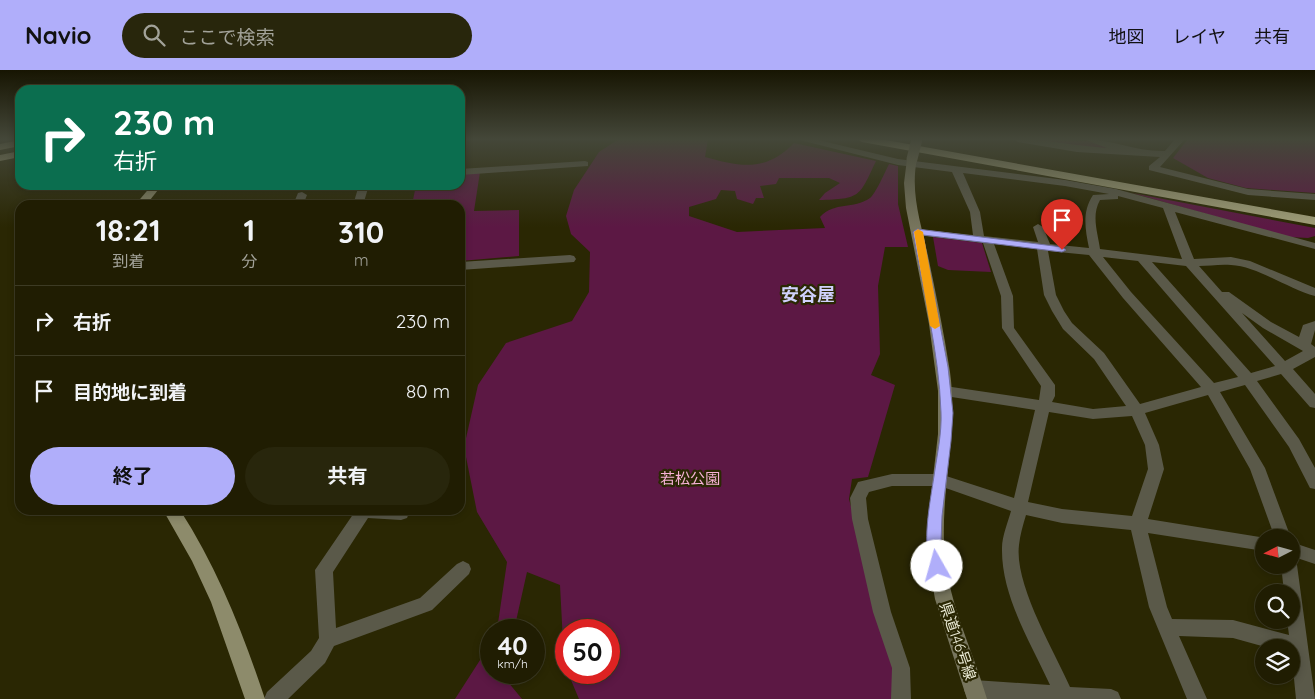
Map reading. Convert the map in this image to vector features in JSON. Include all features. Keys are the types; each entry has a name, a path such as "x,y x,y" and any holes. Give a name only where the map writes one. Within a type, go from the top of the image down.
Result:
{"highway":[{"path":"1024,168 1315,221"},
{"path":"1076,168 1315,211"}],"main road":[{"name":"県道146号線","path":"912,168 910,202 945,391 946,422 935,516 934,542 942,596 976,694"},
{"path":"144,200 153,190"},
{"path":"174,515 204,563 220,597 255,699"}],"street":[{"path":"465,172 517,168"},
{"path":"949,168 1065,183 1128,195 1260,233 1315,246"},
{"path":"1154,168 1248,192 1315,197"},
{"path":"957,170 975,212 983,241 1007,296 1008,328 1048,385 1048,396 1043,407 1010,547 1013,573 1023,606 1065,697"},
{"path":"1093,252 1095,249 1089,226 1092,205 1097,197 1121,198 1128,195"},
{"path":"1167,205 1190,262 1315,403"},
{"path":"1038,227 1044,248 1050,296 1067,326 1099,356 1138,410 1152,445 1156,469 1138,524 1158,607 1197,699"},
{"path":"917,232 1044,248 1190,262 1231,261 1250,265 1299,287 1315,292"},
{"path":"1093,252 1127,295 1211,389 1257,468 1280,529"},
{"path":"1140,256 1248,379 1294,443 1315,483"},
{"path":"465,266 570,258"},
{"path":"1206,281 1267,325 1311,351"},
{"path":"945,391 1093,414 1138,410 1283,369 1309,355 1311,351 1308,328 1315,325"},
{"path":"901,699 901,668 882,612 860,519 858,498 863,487 892,480 940,480 1019,507 1062,516 1138,524 1255,543"},
{"path":"274,699 318,657 328,640 324,570 361,515"},
{"path":"1300,552 1315,557"},
{"path":"328,640 426,604 463,569"},
{"path":"1290,574 1299,639"},
{"path":"1167,627 1234,629 1271,639"},
{"path":"1300,647 1306,699"},
{"path":"976,694 1111,699"}],"green space":[{"name":"若松公園","path":"588,168 872,168 862,189 857,194 843,199 819,200 825,193 840,183 829,178 779,178 776,184 760,186 764,198 756,198 753,204 737,199 735,191 721,190 716,199 689,207 689,216 737,232 825,228 820,217 826,212 838,207 864,202 870,198 878,187 887,168 898,168 898,204 908,247 885,247 878,286 880,354 871,375 895,385 868,477 852,479 849,499 879,617 896,646 896,699 579,699 573,684 620,684 620,619 562,619 560,585 527,572 516,619 499,619 507,562 477,512 465,452 465,443 478,385 506,343 572,321 589,292 590,252 571,234 566,216 574,190"},
{"path":"1191,168 1315,168 1315,193 1246,188 1208,178"},
{"path":"480,172 474,211 519,210 519,256 465,261 465,200 413,200 415,190 465,190 465,174"},
{"path":"1132,193 1315,228 1315,236 1308,238 1288,237"},
{"path":"933,237 982,243 991,272 948,270 938,266"},
{"path":"480,660 480,684 510,684 522,699 455,699"}],"slow traffic":[{"path":"918,232 935,326"}],"district":[{"name":"安谷屋","path":"808,294"}],"route":[{"path":"937,566 934,542 935,516 947,413 942,367 917,232 1062,250"}]}
